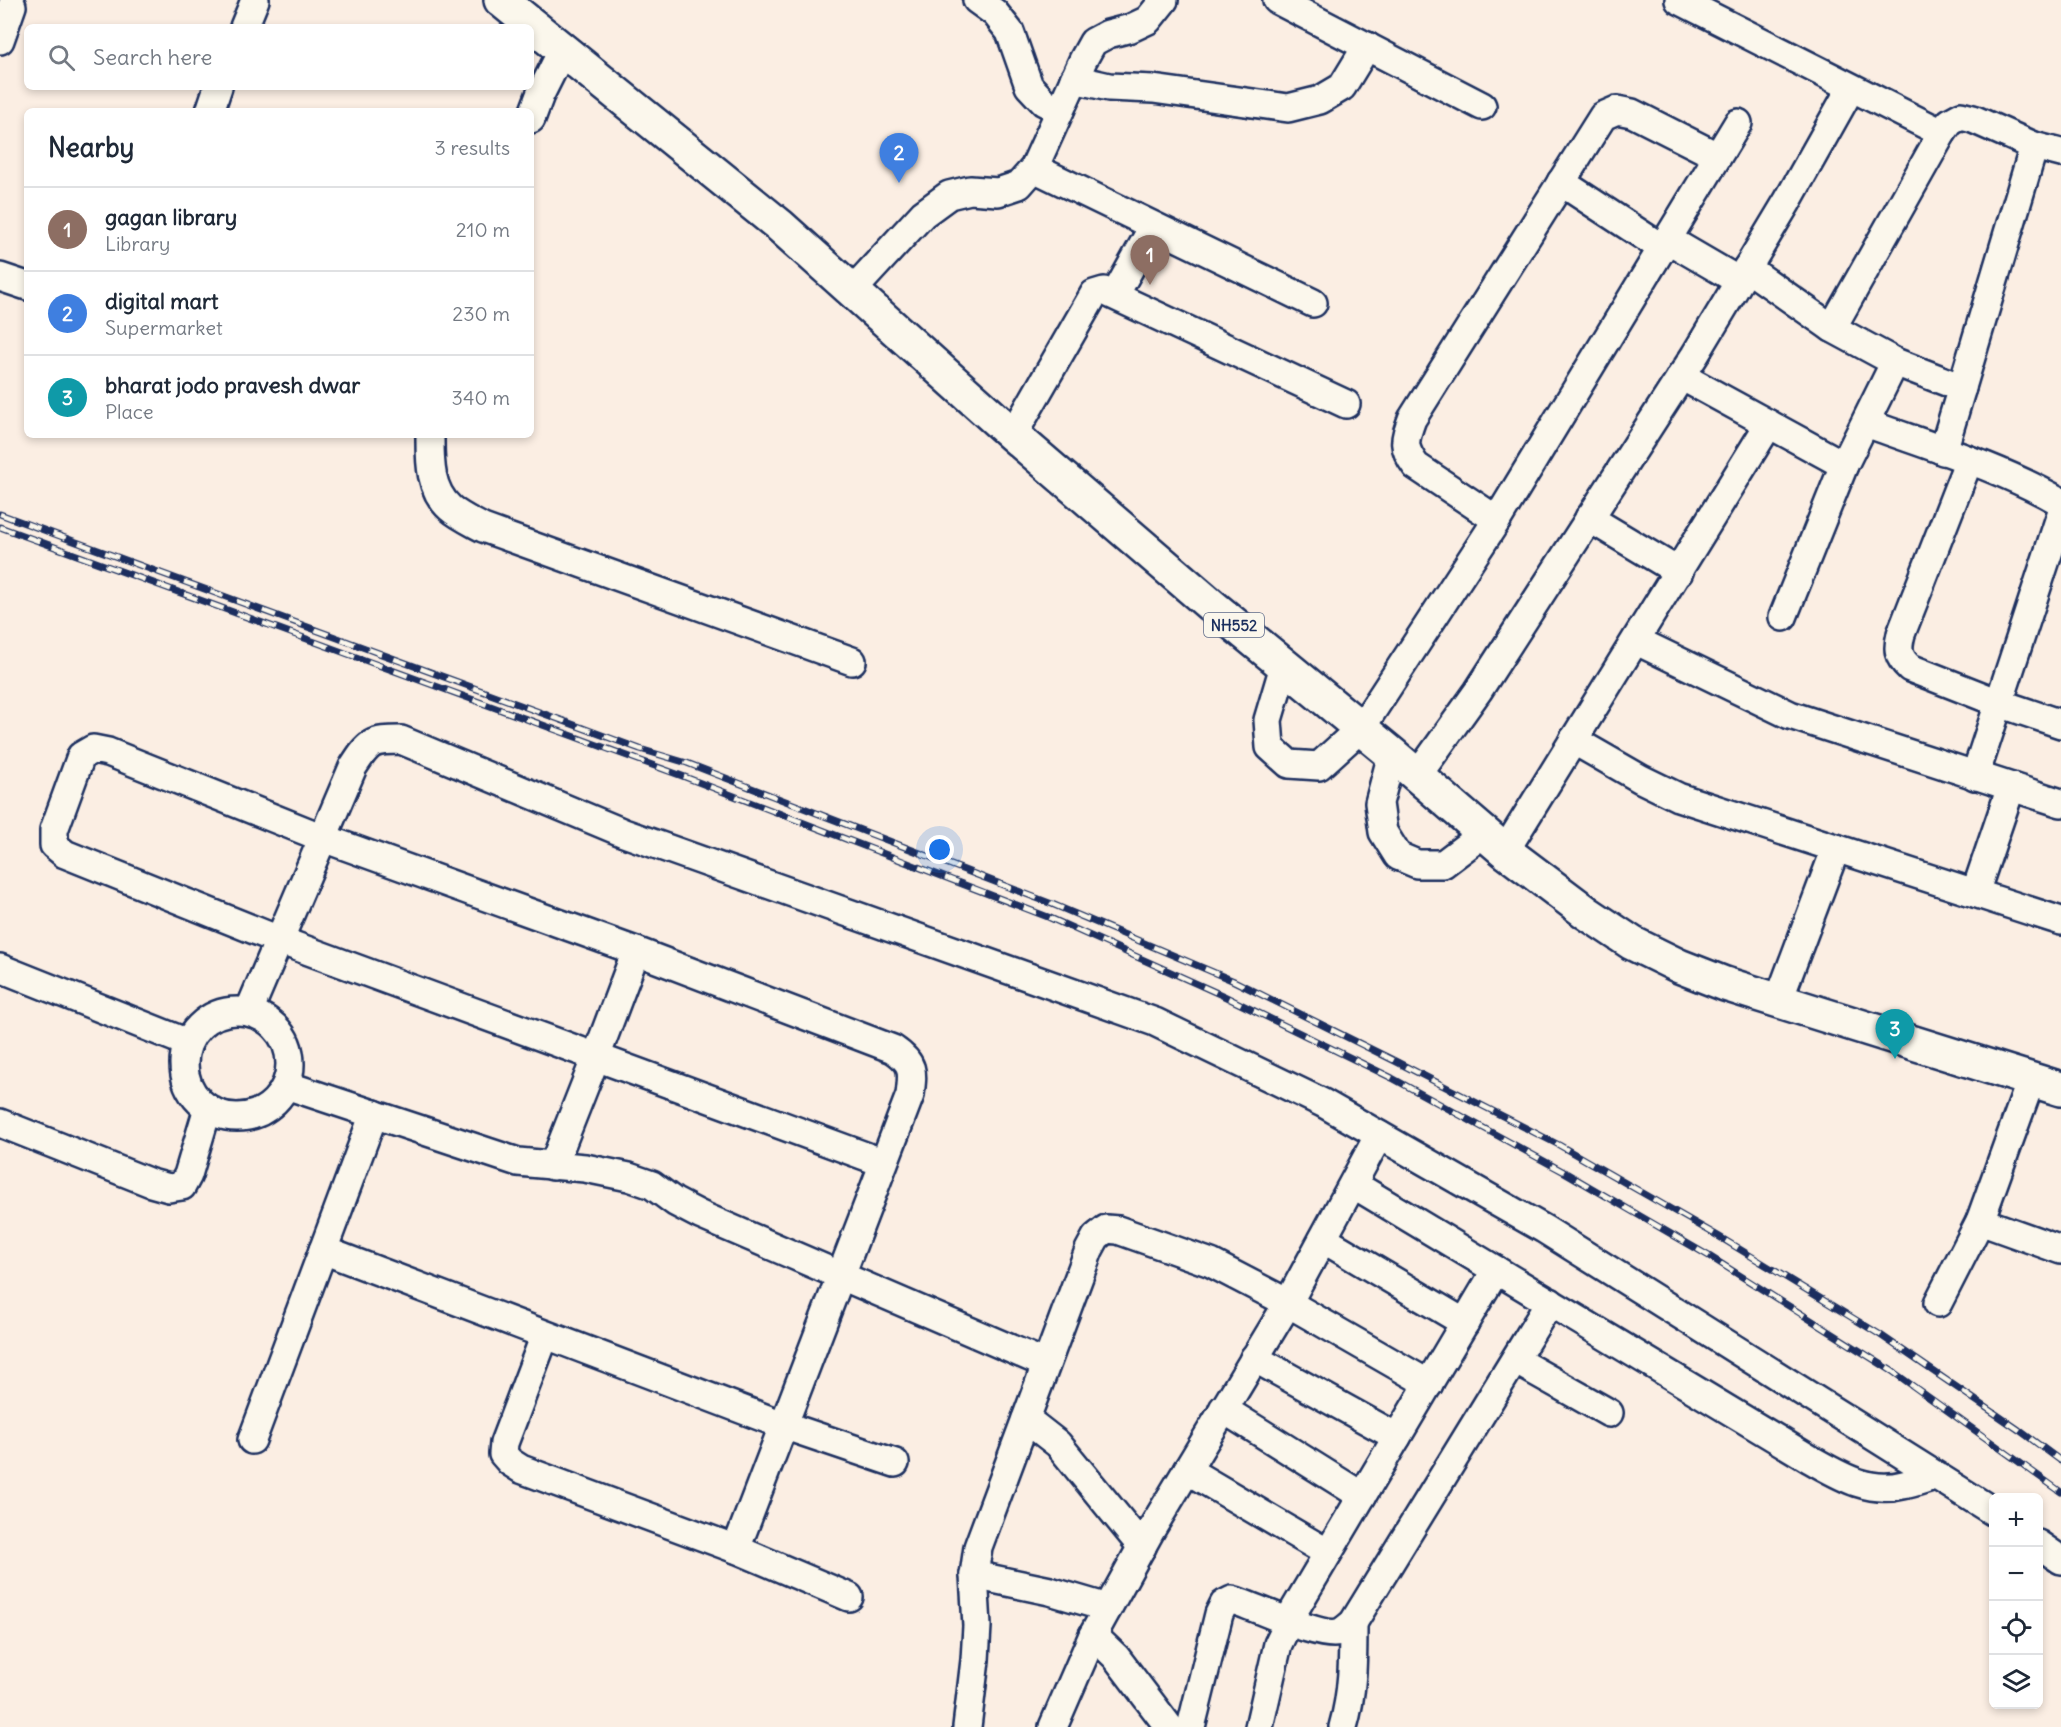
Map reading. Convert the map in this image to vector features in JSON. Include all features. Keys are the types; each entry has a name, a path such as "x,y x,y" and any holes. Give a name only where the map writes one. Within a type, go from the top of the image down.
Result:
{"highway":[{"name":"NH552","path":"501,0 531,24"},
{"name":"NH552","path":"534,26 779,225 1013,435 1212,606 1495,842 1587,913 1632,943 1679,966 1778,1002 2046,1085"}],"street":[{"path":"245,24 255,0"},
{"path":"976,0 995,13 1010,32 1029,86 1044,102 1060,111"},
{"path":"852,291 923,214 948,195 970,190 998,192 1019,185 1034,168 1093,42 1108,33 1131,28 1148,20 1164,0"},
{"path":"1277,0 1482,106"},
{"path":"1679,0 1942,133"},
{"path":"0,40 12,6"},
{"path":"1074,79 1109,87 1153,89 1288,108 1320,100 1342,87 1367,46"},
{"path":"534,111 563,49"},
{"path":"1417,776 1478,691 1681,376 1851,88"},
{"path":"211,108 217,90"},
{"path":"1497,520 1416,466 1407,453 1404,440 1412,419 1603,116 1617,110 1632,112 1717,156"},
{"path":"1832,328 1950,122 1961,116 1973,118 2034,146 2061,153"},
{"path":"1284,666 1268,720 1270,747 1289,764 1319,766 1361,728 1497,520 1738,123"},
{"path":"1943,451 2034,146"},
{"path":"1034,168 1313,303"},
{"path":"1562,182 1665,244 1743,274 1832,328 1895,362 1962,388"},
{"path":"1115,295 1153,227"},
{"path":"0,277 24,285"},
{"path":"1013,435 1094,294 1104,291 1346,404"},
{"path":"1783,617 1844,465 1895,362"},
{"path":"1681,376 1844,465"},
{"path":"1866,423 1998,471 2041,490 2061,502"},
{"path":"1392,754 1379,803 1383,832 1398,856 1417,864 1443,864 1495,842 1573,740 1769,424"},
{"path":"430,438 431,473 437,491 449,508 483,528 852,661"},
{"path":"1969,460 1901,634 1897,647 1899,658 1910,668 1999,703 2061,724"},
{"path":"1975,776 2061,514"},
{"path":"1589,518 1679,572"},
{"path":"1636,641 1790,715 2061,803"},
{"path":"249,1011 353,767 365,748 379,740 401,740 624,833 1155,1022 1323,1102 1544,1229 1989,1509"},
{"path":"1573,740 1641,780 1678,797 2061,921"},
{"path":"736,1549 840,1276 884,1163 910,1095 912,1074 907,1059 893,1049 636,951 323,838 108,752 93,748 81,756 54,830 54,845 64,854 279,940 884,1163"},
{"path":"1975,893 2011,787"},
{"path":"1778,1002 1836,848"},
{"path":"553,1166 636,951"},
{"path":"0,968 188,1043"},
{"path":"230,1010 249,1011 263,1017 275,1027 284,1040 289,1054 286,1085 276,1100 261,1111 243,1117 225,1116 208,1108 194,1096 186,1079 184,1061 188,1043 198,1027 213,1016 230,1010"},
{"path":"286,1085 518,1162 585,1168 629,1177 652,1185 675,1202 700,1215 1046,1364"},
{"path":"1938,1303 2046,1085"},
{"path":"0,1123 169,1188 182,1186 188,1175 208,1108"},
{"path":"252,1440 374,1114"},
{"path":"1053,1727 1093,1635 1186,1470 1288,1303 1379,1135"},
{"path":"1353,1184 1850,1481 1874,1487 1901,1486 1935,1476"},
{"path":"1980,1221 2061,1250"},
{"path":"967,1727 975,1660 977,1626 974,1575 978,1547 1089,1250 1096,1237 1106,1229 1118,1230 1211,1263 1288,1303 1429,1384"},
{"path":"1323,1239 1465,1323"},
{"path":"323,1250 783,1425 895,1463"},
{"path":"1259,1727 1278,1644 1289,1622 1496,1270"},
{"path":"1191,1727 1224,1604 1232,1600 1241,1602 1289,1622 1326,1632 1340,1633 1353,1623 1550,1302"},
{"path":"545,1335 504,1443 503,1454 510,1462 521,1469 736,1549 849,1597"},
{"path":"1254,1358 1397,1437"},
{"path":"1515,1360 1609,1413"},
{"path":"1223,1409 1362,1496"},
{"path":"1026,1419 1058,1444 1142,1547"},
{"path":"1186,1470 1328,1553"},
{"path":"2042,1547 2061,1560"},
{"path":"974,1575 1050,1591 1108,1608"},
{"path":"1343,1727 1348,1711 1353,1669 1353,1623"},
{"path":"1093,1635 1116,1657 1169,1727"}],"railway":[{"path":"0,514 640,749 687,763 1052,904 1234,981 1559,1145 1718,1236 1879,1334 2061,1461"},
{"path":"0,527 685,777 1048,917 1224,996 1392,1078 1566,1173 1709,1256 1892,1371 2061,1492"}],"place":[{"name":"digital mart","path":"899,183"},
{"name":"gagan library","path":"1150,285"},
{"name":"bharat jodo pravesh dwar","path":"1895,1059"}]}
